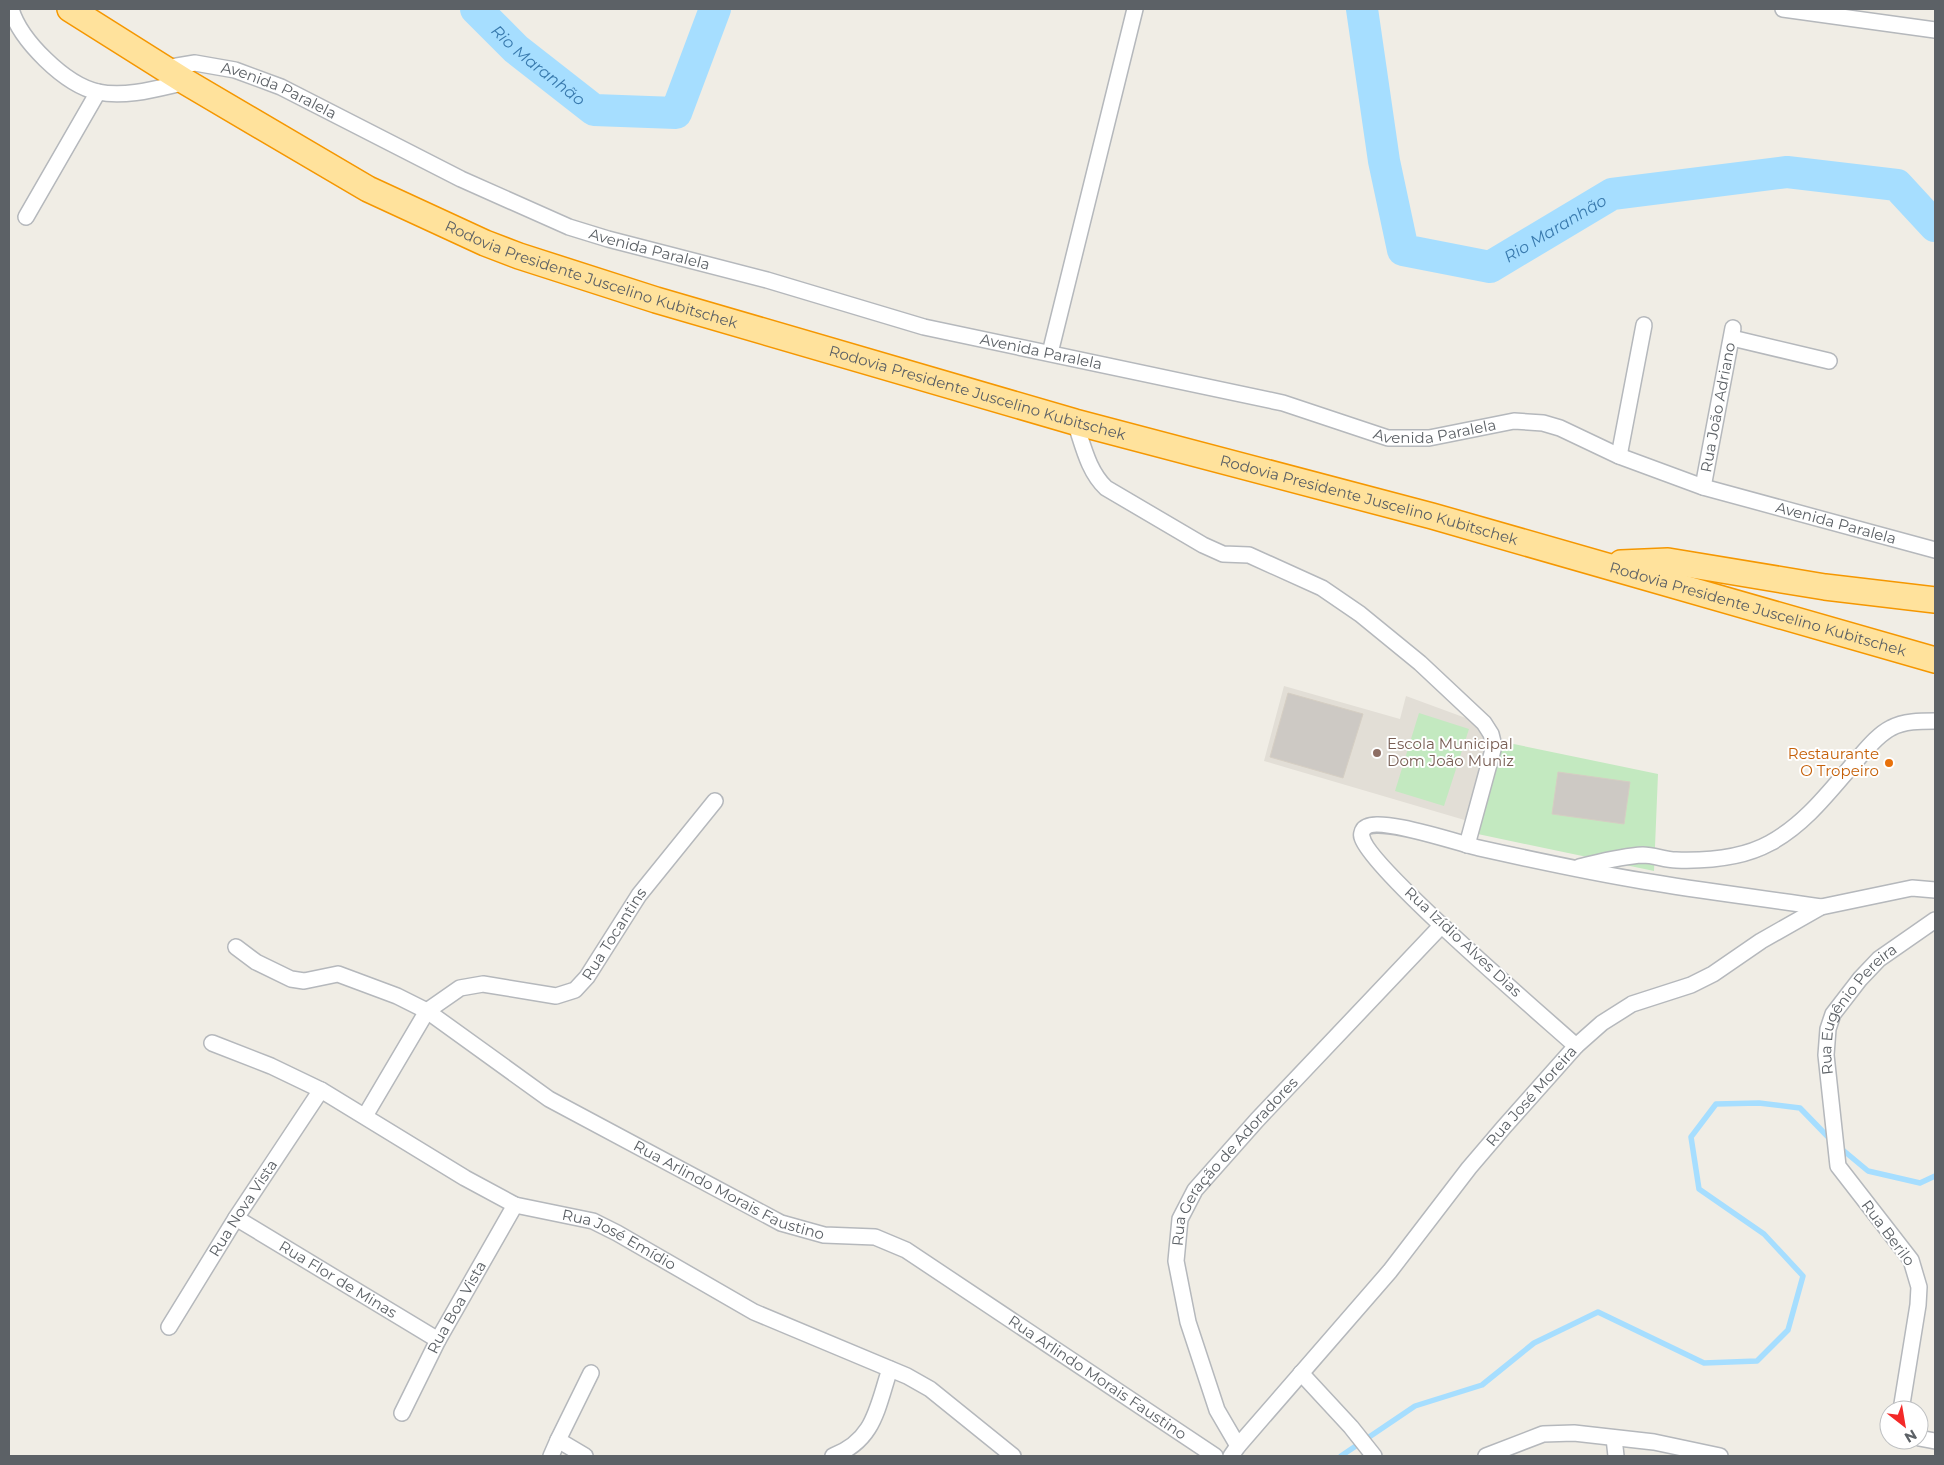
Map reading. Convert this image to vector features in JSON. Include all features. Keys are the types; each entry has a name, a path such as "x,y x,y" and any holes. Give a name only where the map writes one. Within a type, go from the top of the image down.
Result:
{"highway":[{"name":"Rodovia Presidente Juscelino Kubitschek","path":"70,9 186,82 368,189 485,243 656,300 1075,422 1432,516 1602,567 1673,584 1935,660"},
{"path":"1602,567 1632,562 1668,561 1816,586 1935,600"}],"street":[{"path":"1050,353 1136,9"},
{"path":"1783,9 1935,30"},
{"path":"11,14 32,45 51,64 77,83 98,92 132,93 186,82"},
{"name":"Avenida Paralela","path":"165,68 195,63 235,70 262,80 461,179 569,227 608,239 768,280 924,327 1282,403 1388,438 1429,438 1500,423 1531,421 1560,428 1619,456 1703,487 1935,550"},
{"path":"26,217 98,92"},
{"path":"1619,456 1644,325"},
{"name":"Rua João Adriano","path":"1703,487 1733,333 1829,361"},
{"path":"1075,422 1088,462 1100,482 1106,488 1203,545 1223,554 1249,555 1322,588 1360,614 1420,663 1484,723 1491,734 1494,746 1467,845 1644,882 1821,907"},
{"path":"1572,868 1625,857 1645,855 1675,860 1716,858 1751,851 1767,845 1784,835 1811,812 1865,750 1888,730 1904,724 1935,721"},
{"name":"Rua Tocantins","path":"365,1116 427,1011 451,993 472,984 498,986 556,996 575,990 588,977 644,889 689,836 715,801"},
{"name":"Rua Izídio Alves Dias","path":"1467,845 1381,823 1371,824 1362,830 1362,838 1374,856 1442,925 1576,1046"},
{"name":"Rua José Moreira","path":"1235,1451 1390,1272 1469,1168 1576,1046 1622,1010 1704,979 1798,918 1821,907 1912,888 1935,890"},
{"name":"Rua Eugênio Pereira","path":"1834,1123 1826,1055 1830,1021 1854,986 1879,959 1935,920"},
{"name":"Rua Geração de Adoradores","path":"1235,1451 1217,1410 1188,1322 1176,1261 1180,1219 1195,1190 1257,1120 1442,925"},
{"name":"Rua Arlindo Morais Faustino","path":"236,947 256,962 292,979 304,981 338,974 397,996 427,1011 549,1099 781,1223 824,1235 875,1237 906,1250 1215,1456"},
{"name":"Rua José Emídio","path":"212,1043 270,1066 321,1090 465,1178 515,1205 593,1222 632,1241 713,1291 754,1312 890,1368 930,1389 1013,1456"},
{"name":"Rua Nova Vista","path":"169,1327 236,1218 321,1090"},
{"name":"Rua Berilo","path":"1834,1123 1838,1166 1910,1260 1915,1270 1919,1287 1918,1306 1904,1400"},
{"name":"Rua Boa Vista","path":"402,1413 438,1340 515,1205"},
{"name":"Rua Flor de Minas","path":"236,1218 438,1340"},
{"path":"833,1456 854,1446 867,1432 890,1368"},
{"path":"550,1456 591,1372"},
{"path":"1301,1373 1351,1427 1372,1454"},
{"path":"1486,1456 1543,1434 1574,1433 1680,1446 1720,1456"},
{"path":"1614,1438 1616,1456"},
{"path":"558,1440 585,1456"}],"shaded area":[{"name":"Escola Municipal Dom João Muniz","path":"1284,686 1400,719 1406,696 1474,721 1491,744 1468,821 1264,761"}],"green space":[{"path":"1419,713 1469,729 1444,806 1395,791"},
{"path":"1499,741 1658,774 1654,871 1473,833"}],"building":[{"path":"1288,693 1363,714 1343,778 1270,757"},
{"path":"1558,772 1630,782 1624,824 1552,814"}],"waterway":[{"name":"Rio Maranhão","path":"476,9 516,49 594,110 676,113 715,9"},
{"name":"Rio Maranhão","path":"1362,9 1384,161 1403,250 1490,267 1612,194 1787,172 1897,185 1935,226"},
{"path":"1341,1456 1415,1406 1482,1385 1534,1343 1598,1312 1704,1363 1757,1361 1788,1330 1803,1276 1764,1234 1699,1189 1691,1137 1716,1104 1759,1103 1800,1108 1831,1140"},
{"path":"1838,1146 1868,1171 1920,1183 1935,1176"}],"place":[{"name":"Escola Municipal Dom João Muniz","path":"1377,753"},
{"name":"Restaurante O Tropeiro","path":"1889,763"}]}
